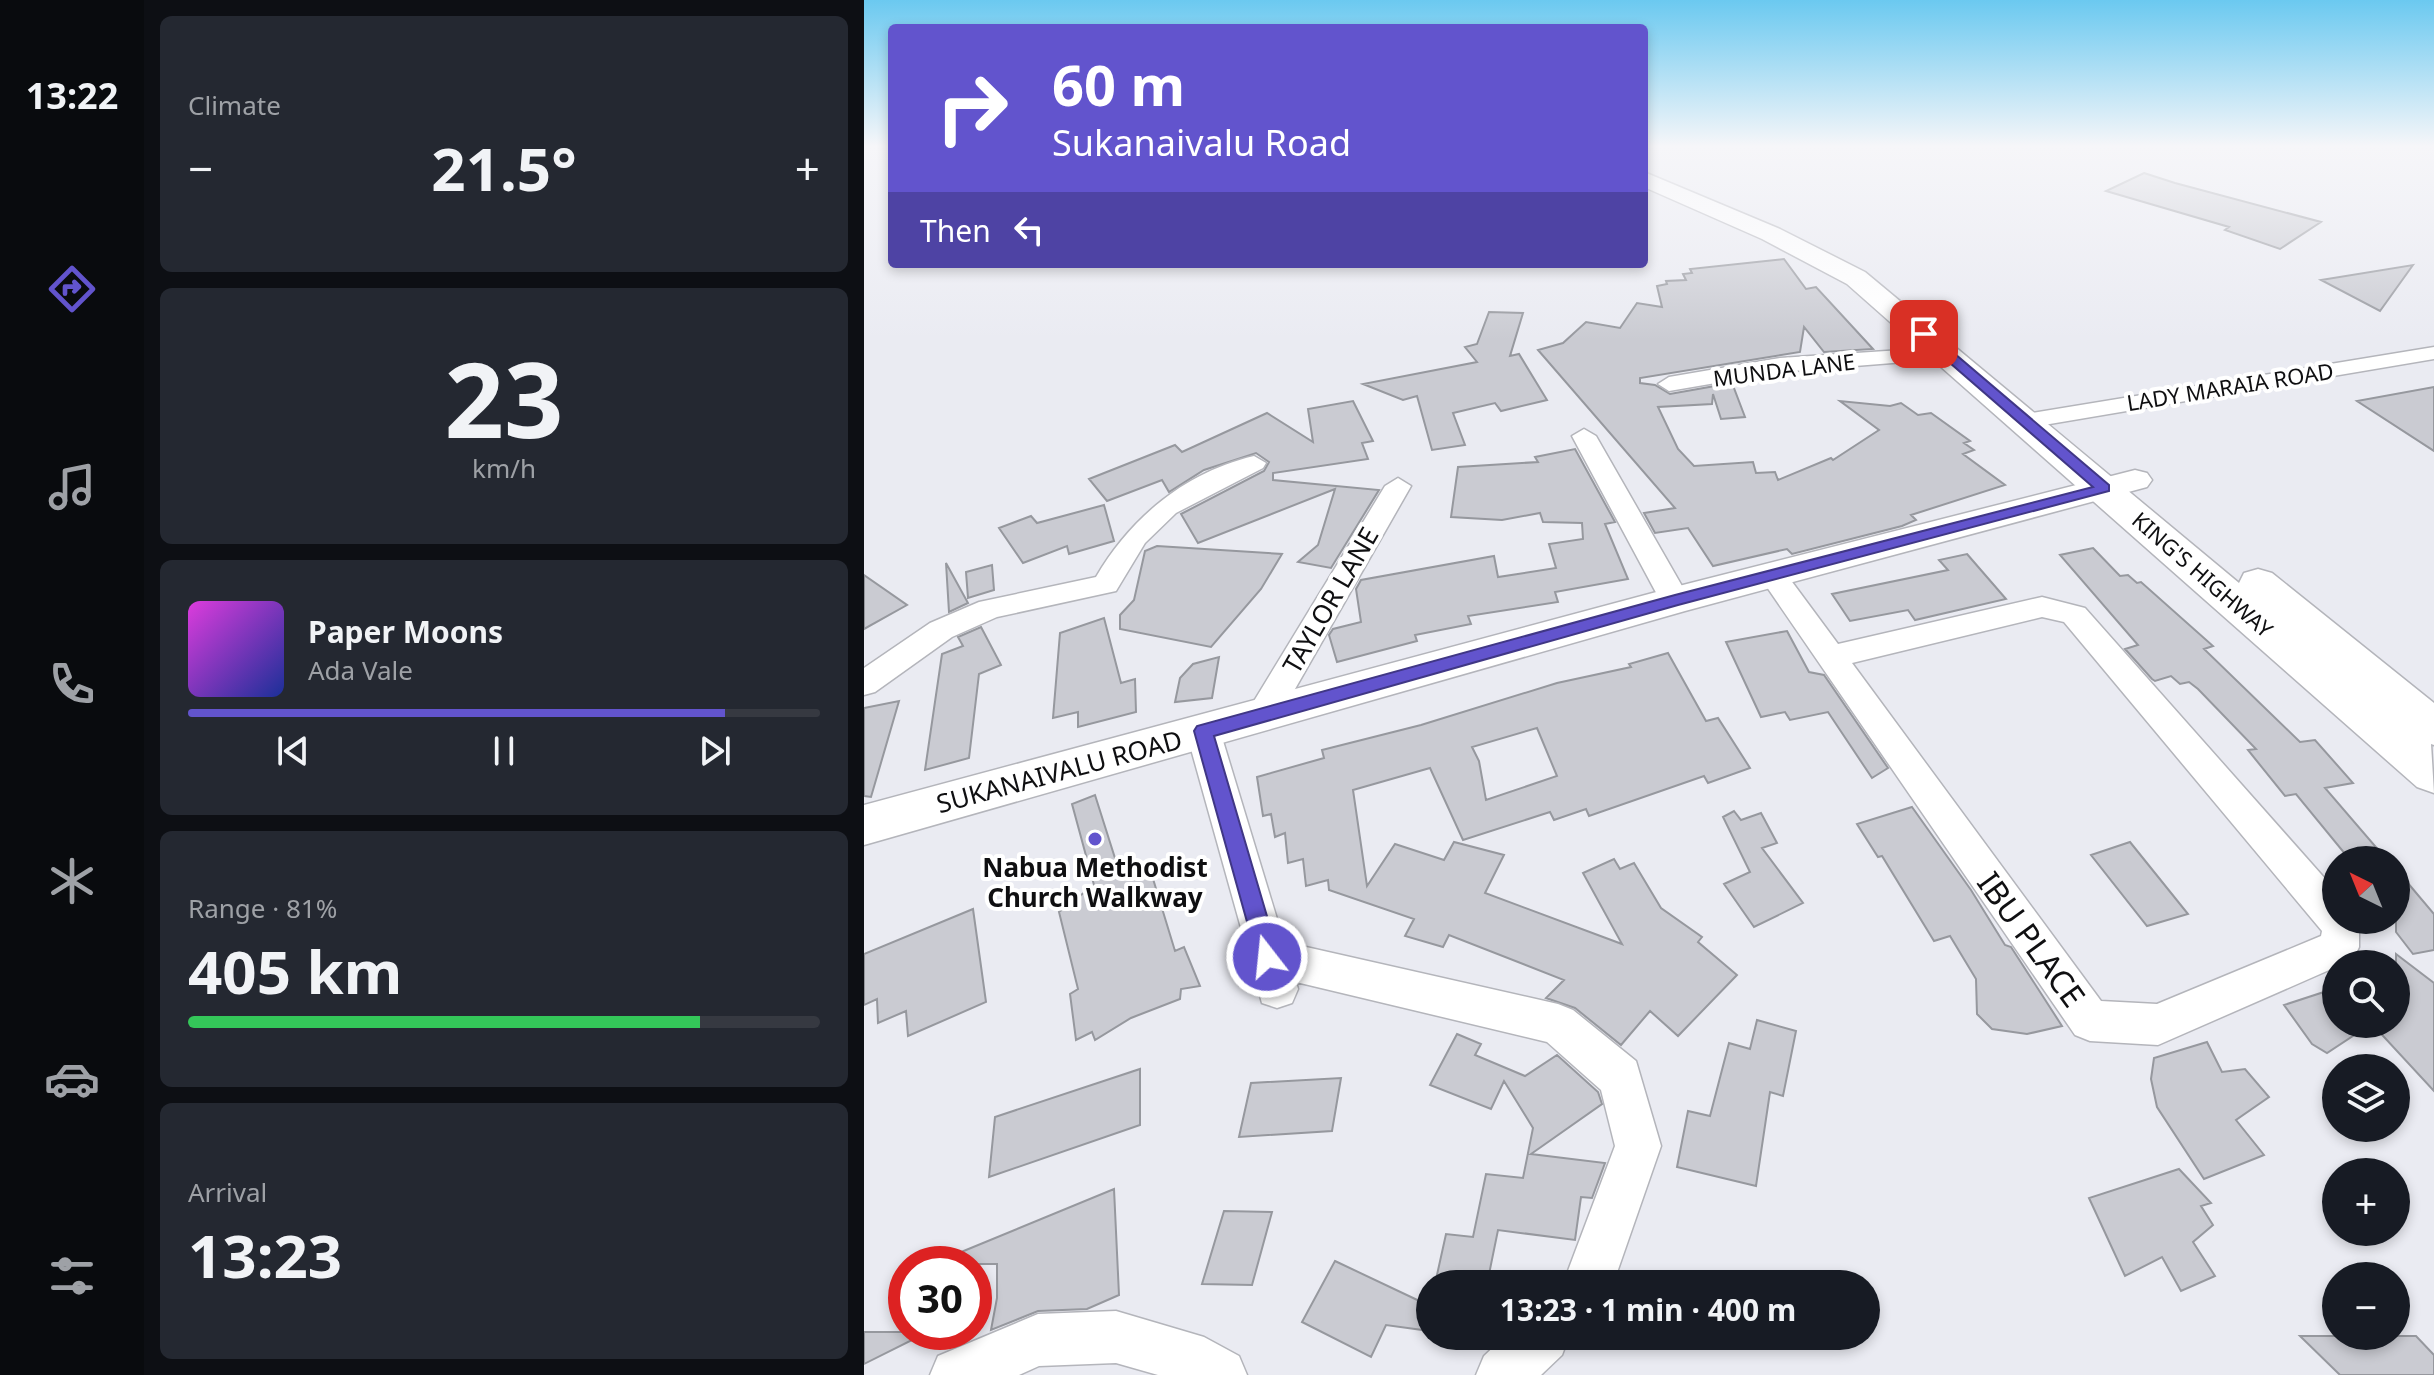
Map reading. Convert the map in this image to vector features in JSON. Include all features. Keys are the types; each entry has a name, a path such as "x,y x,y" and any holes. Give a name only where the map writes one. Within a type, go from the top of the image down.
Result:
{"main road":[{"name":"KING'S HIGHWAY","path":"1715,211 1838,267 1947,353 2041,418"},
{"name":"KING'S HIGHWAY","path":"1744,211 1862,262 2119,484 2434,774"},
{"name":"KING'S HIGHWAY","path":"2119,484 2434,728"},
{"name":"SUKANAIVALU ROAD","path":"864,825 1675,600 1774,577 2119,484"}],"street":[{"name":"MUNDA LANE","path":"1669,384 1780,365 1947,353"},
{"name":"LADY MARAIA ROAD","path":"2041,418 2434,353"},
{"path":"1584,436 1675,600"},
{"path":"864,684 941,630 989,609 1106,584 1119,559 1155,514 1180,498 1254,463"},
{"name":"TAYLOR LANE","path":"1263,715 1398,486"},
{"name":"IBU PLACE","path":"1774,577 2090,1021 2158,1025 2339,947 2341,934"},
{"name":"IBU PLACE","path":"1831,657 2042,607 2074,615 2322,904"},
{"path":"1203,731 1272,973 1558,1024 1620,1077 1638,1146 1593,1270"},
{"path":"957,1375 1038,1340 1116,1337 1185,1356 1220,1375"},
{"path":"1503,1375 1529,1350"}],"building":[{"path":"2175,211 2280,211 2321,222 2280,249 2225,230 2229,227"},
{"path":"1784,259 1806,289 1816,287 1873,349 1824,352 1804,327 1800,352 1640,378 1640,383 1655,385 1670,394 1732,383 1745,417 1721,419 1713,394 1712,404 1658,407 1678,449 1694,466 1753,462 1756,473 1775,472 1778,480 1831,458 1833,460 1879,430 1840,401 1890,406 1901,403 1918,415 1931,413 1970,441 1964,443 1974,450 1963,454 2005,485 1911,515 1916,520 1902,526 1792,554 1787,549 1713,566 1688,528 1655,533 1644,513 1675,508 1538,350 1563,343 1586,322 1620,328 1637,303 1662,307 1657,286 1667,284 1666,281 1686,280 1683,274 1692,273 1690,269"},
{"path":"2413,265 2380,311 2321,280"},
{"path":"1489,312 1523,313 1510,356 1519,354 1547,400 1501,411 1495,403 1453,413 1465,445 1432,450 1417,396 1403,400 1363,384 1477,362 1465,347 1477,344"},
{"path":"2434,387 2434,451 2357,401"},
{"path":"1353,401 1373,441 1362,443 1368,459 1273,473 1273,480 1379,490 1331,568 1298,562 1318,545 1335,489 1198,543 1181,514 1264,471 1269,462 1256,453 1204,470 1169,492 1162,480 1107,501 1089,479 1175,445 1182,452 1267,413 1313,442 1308,409"},
{"path":"1575,449 1615,522 1605,524 1628,579 1555,592 1558,602 1468,616 1471,624 1415,635 1417,641 1337,662 1329,635 1333,629 1361,622 1356,589 1361,580 1494,556 1498,577 1556,568 1549,544 1583,539 1582,523 1543,522 1540,513 1502,520 1451,517 1458,467 1538,462 1535,457"},
{"path":"1104,505 1114,541 1069,554 1067,546 1023,563 999,528 1031,516 1037,523"},
{"path":"1157,546 1282,554 1261,589 1211,647 1120,629 1120,615 1134,600 1145,551"},
{"path":"2093,548 2120,576 2128,575 2137,583 2141,582 2213,646 2204,649 2300,742 2315,740 2353,783 2325,788 2375,846 2339,846 2296,794 2285,796 2248,750 2256,749 2198,689 2189,682 2180,684 2171,676 2155,681 2152,679 2125,649 2138,645 2060,555"},
{"path":"1967,554 2006,599 1915,620 1908,610 1850,621 1832,594 1948,570 1939,560"},
{"path":"946,563 968,603 949,612"},
{"path":"992,565 994,590 968,598 966,572"},
{"path":"864,575 907,605 864,629"},
{"path":"1104,618 1121,683 1135,679 1136,712 1078,727 1078,712 1053,718 1060,633"},
{"path":"981,627 1001,665 979,674 969,758 925,770 942,654 963,646 958,637"},
{"path":"1787,631 1809,672 1824,675 1888,768 1872,778 1828,712 1790,720 1785,712 1761,717 1726,642"},
{"path":"1668,653 1706,721 1718,718 1750,768 1708,783 1704,776 1589,816 1586,809 1554,820 1550,812 1463,840 1430,768 1353,790 1367,886 1395,844 1444,860 1454,842 1504,855 1485,893 1622,944 1583,873 1614,859 1620,869 1634,863 1661,908 1702,937 1698,942 1737,975 1678,1036 1650,1011 1621,1045 1575,1008 1546,998 1564,980 1449,935 1443,947 1405,936 1414,919 1329,890 1328,880 1306,886 1303,859 1288,863 1285,833 1275,837 1271,814 1263,816 1257,777 1324,758 1322,750 1421,725 1557,683 1631,667 1629,664","holes":["1537,728 1557,776 1486,800 1479,761 1472,747"]},
{"path":"1219,657 1212,698 1175,702 1180,678 1193,664"},
{"path":"899,701 871,797 864,796 864,708"},
{"path":"1095,795 1121,877 1150,869 1175,951 1184,947 1200,986 1181,989 1180,999 1131,1018 1095,1040 1092,1032 1076,1040 1070,994 1078,989 1059,912 1094,885 1072,804"},
{"path":"1912,807 1971,890 2005,945 2011,947 2062,1026 2027,1034 1992,1029 1977,1014 1976,979 1950,936 1934,941 1882,856 1878,857 1857,824"},
{"path":"1734,811 1741,820 1761,813 1777,843 1762,848 1803,903 1754,927 1724,884 1750,872 1723,817"},
{"path":"2130,842 2188,914 2147,926 2091,855"},
{"path":"2410,886 2434,914 2434,950 2413,954 2398,934 2410,934"},
{"path":"973,909 986,1002 908,1036 906,1011 878,1023 877,999 864,1005 864,954"},
{"path":"2410,965 2434,983 2434,1091 2410,1065 2410,1054 2400,1054 2385,1038 2410,1038"},
{"path":"2322,993 2322,1038 2350,1038 2327,1053 2312,1044 2284,1005"},
{"path":"1757,1020 1796,1031 1783,1096 1770,1092 1756,1186 1677,1167 1688,1111 1710,1116 1729,1043 1750,1049"},
{"path":"1457,1034 1481,1044 1475,1055 1525,1076 1557,1055 1598,1092 1602,1104 1531,1154 1605,1163 1592,1198 1581,1197 1575,1240 1498,1230 1490,1270 1438,1270 1446,1234 1473,1237 1486,1174 1523,1178 1533,1128 1504,1081 1491,1109 1430,1085"},
{"path":"2207,1042 2222,1072 2245,1069 2269,1097 2236,1120 2264,1155 2204,1179 2157,1107 2151,1079 2154,1058"},
{"path":"1140,1069 1140,1125 989,1177 995,1117"},
{"path":"1341,1078 1332,1131 1239,1137 1251,1083"},
{"path":"2179,1169 2211,1203 2201,1206 2213,1225 2193,1242 2215,1276 2181,1291 2162,1257 2125,1276 2089,1198"},
{"path":"1114,1189 1119,1295 1087,1309 1038,1311 992,1330 997,1298 997,1264 992,1264 992,1246 976,1246"},
{"path":"1224,1211 1272,1212 1252,1285 1202,1284"},
{"path":"1335,1261 1416,1299 1416,1329 1386,1325 1371,1357 1302,1322"},
{"path":"864,1332 888,1332 888,1350 892,1350 864,1364"},
{"path":"2300,1336 2322,1336 2322,1350 2410,1350 2410,1336 2416,1336 2434,1355 2434,1375 2340,1375"}],"place":[{"name":"Nabua Methodist Church Walkway","path":"1095,839"}],"route":[{"path":"1267,957 1203,731 1675,600 1774,577 2104,488 1924,334"}]}
